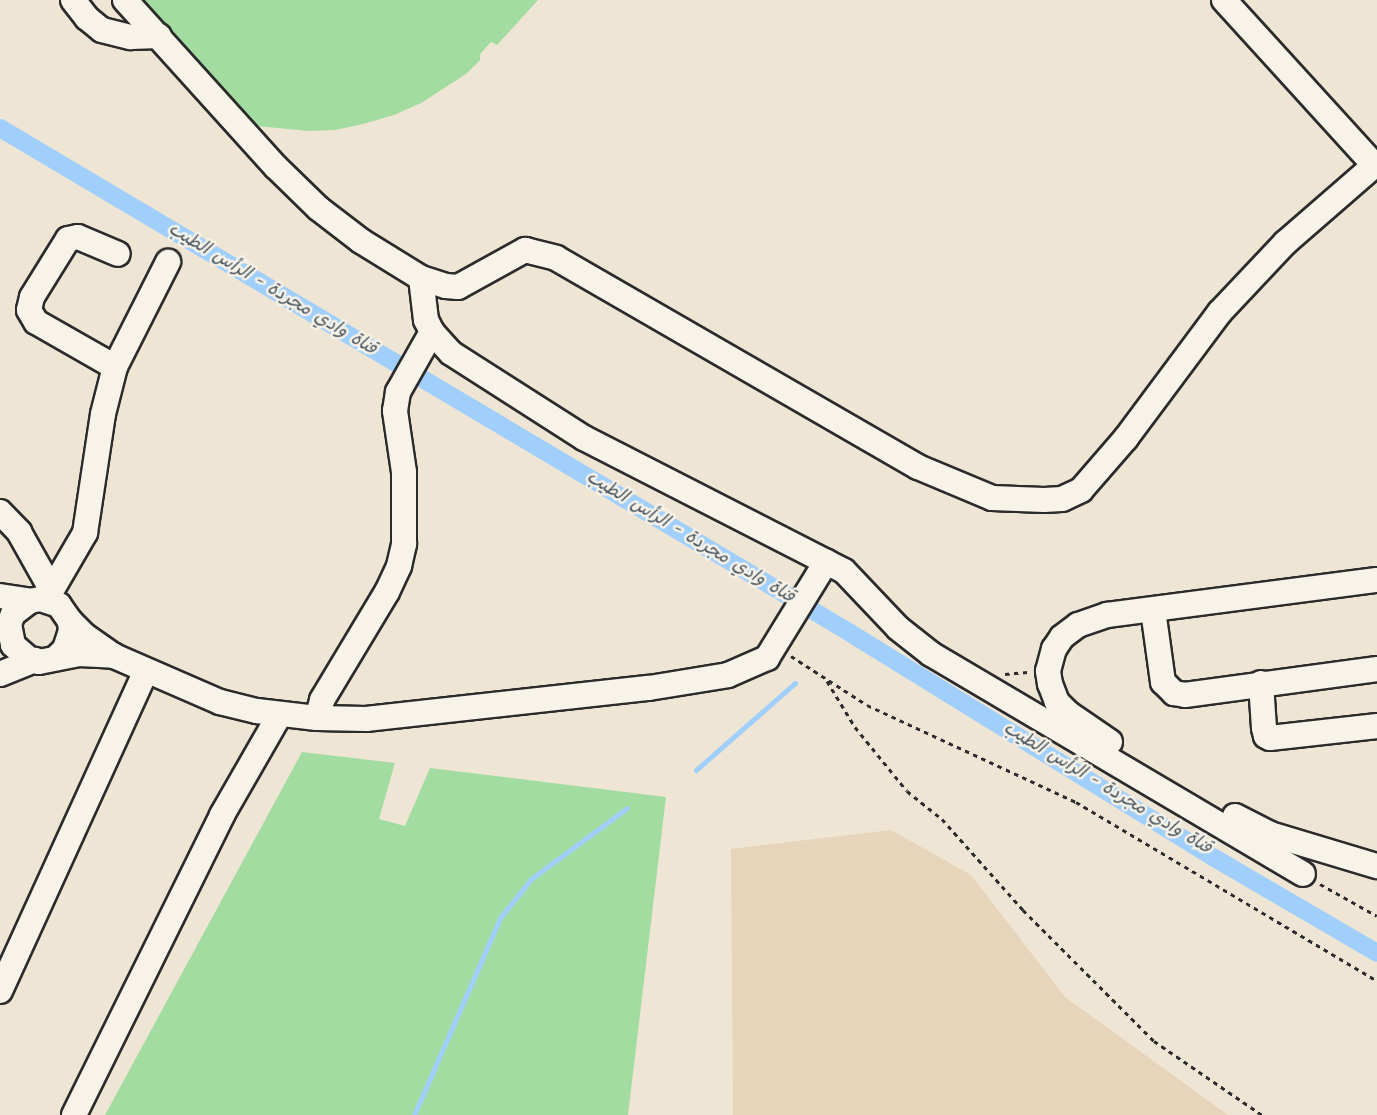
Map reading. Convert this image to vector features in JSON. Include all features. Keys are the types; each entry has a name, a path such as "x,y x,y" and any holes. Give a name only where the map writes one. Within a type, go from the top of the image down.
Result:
{"street":[{"path":"73,0 87,18 102,30 131,37 159,36"},
{"path":"125,0 276,166 318,208 361,241 421,278 446,286 458,287 525,250 556,258 918,467 992,498 1024,501 1062,499 1082,490 1096,476 1220,312 1269,260 1375,164 1224,0"},
{"path":"115,367 36,322 29,310 32,297 68,239 78,237 118,254"},
{"path":"0,658 5,628 13,614 42,596 85,533 103,414 115,367 168,262"},
{"path":"317,718 322,700 387,592 399,566 404,544 404,472 395,411 398,392 428,339 421,278"},
{"path":"428,339 584,438 822,568 844,571 898,628 931,654 1303,874"},
{"path":"0,512 19,532 42,596"},
{"path":"0,596 42,596 59,605 84,635 114,656 220,702 279,714 317,718 366,719 649,688 728,675 767,658 822,568"},
{"path":"1377,580 1107,615 1078,625 1062,637 1054,649 1048,671 1052,693 1068,713 1202,799 1270,834 1377,866"},
{"path":"1153,610 1161,676 1167,689 1185,694 1377,669"},
{"path":"5,628 19,654 46,658 70,640 70,621"},
{"path":"0,674 46,658 79,654 114,656"},
{"path":"0,991 5,965 146,671"},
{"path":"1261,683 1264,728 1266,736 1270,738 1377,726"},
{"path":"74,1115 222,815 279,714"}],"path":[{"path":"775,645 867,705 1076,802 1377,981"},
{"path":"1003,674 1048,671"},
{"path":"826,678 855,727 907,791 942,819 1023,910 1154,1041 1262,1115"},
{"path":"1303,874 1377,916"}],"shaded area":[{"path":"891,830 971,875 1065,997 1228,1115 733,1115 731,849"}],"green space":[{"path":"141,0 538,0 497,45 491,42 480,54 480,60 466,74 421,103 394,115 363,124 335,130 309,131 256,126"},
{"path":"302,752 395,763 379,819 405,826 430,768 666,797 628,1115 105,1115"}],"waterway":[{"name":"قناة وادي مجردة - الرأس الطيب","path":"0,128 847,631 1218,860 1377,953"},
{"path":"696,770 795,683"},
{"path":"414,1115 500,918 531,879 627,808"}]}
